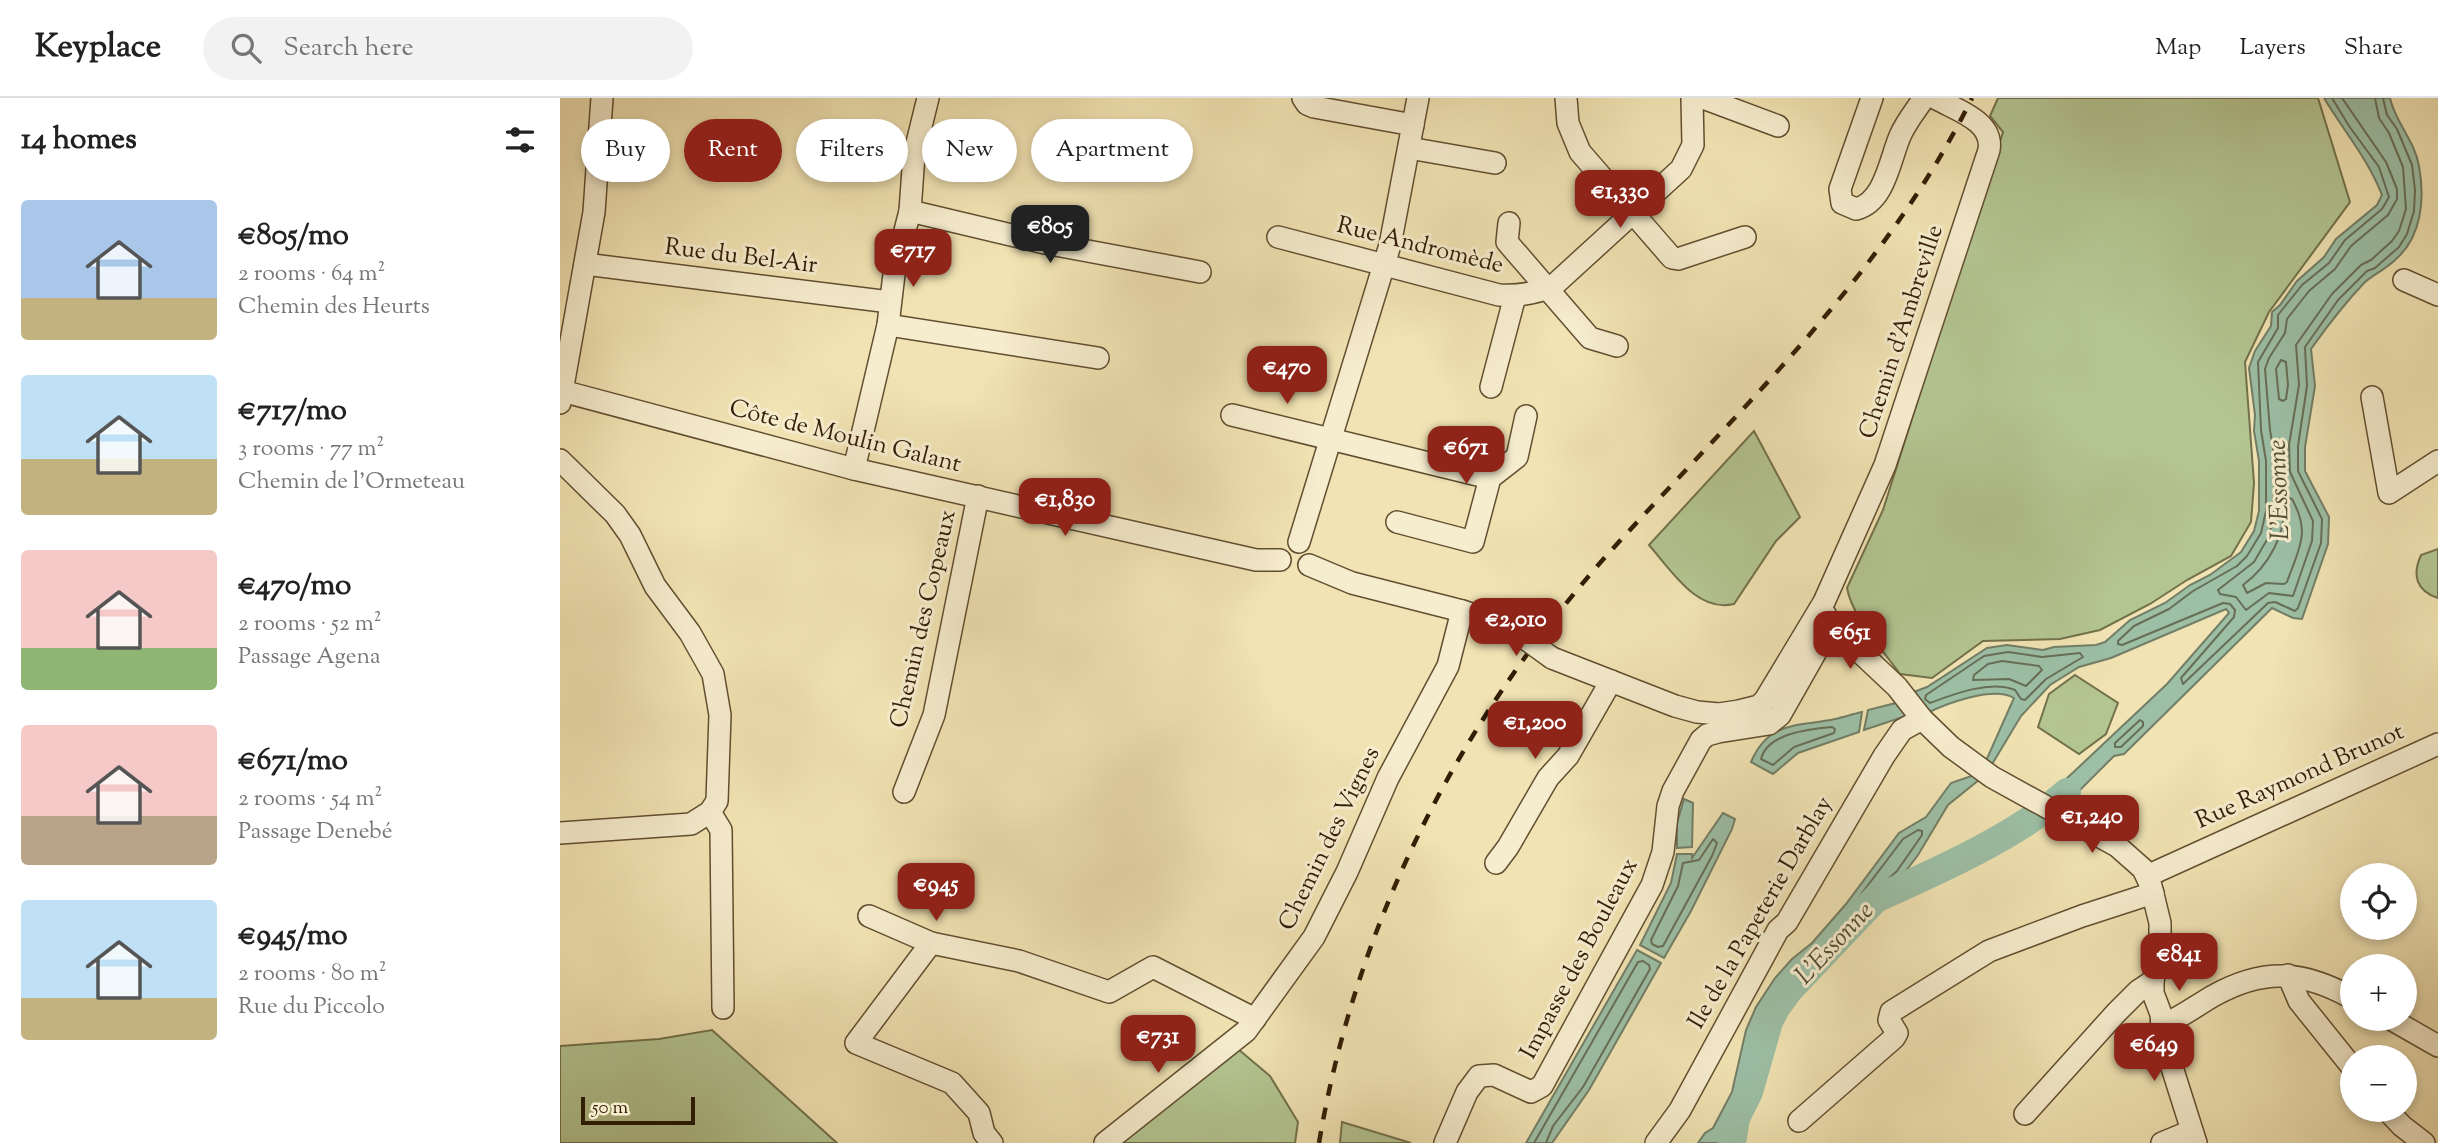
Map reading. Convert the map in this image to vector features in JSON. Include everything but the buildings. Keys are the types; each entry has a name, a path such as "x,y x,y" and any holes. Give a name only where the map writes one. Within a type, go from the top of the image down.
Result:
{"street":[{"path":"561,397 594,212 601,98"},
{"path":"853,469 888,325 894,274 910,211 914,155 928,98"},
{"path":"1303,98 1307,104 1314,107 1413,125"},
{"path":"1299,542 1391,245 1418,98"},
{"path":"1566,98 1567,123 1580,152 1669,256 1674,259 1745,237"},
{"name":"Rue Andromède","path":"1278,237 1499,295 1515,296 1548,288 1673,178 1688,158 1693,145 1692,98"},
{"path":"1703,98 1779,126"},
{"path":"1872,98 1840,189 1842,202 1856,209 1867,204 1882,185 1901,134 1924,98"},
{"name":"Chemin d'Ambreville","path":"1824,602 1885,465 1990,147 1989,134 1983,125 1935,98"},
{"path":"1409,148 1495,163"},
{"path":"910,211 1045,243 1200,272"},
{"path":"1508,223 1507,242 1590,338 1617,346"},
{"name":"Rue du Bel-Air","path":"585,264 890,302"},
{"path":"2404,280 2438,295"},
{"path":"1491,387 1515,296"},
{"path":"888,325 1098,358"},
{"name":"Côte de Moulin Galant","path":"561,397 853,469 1255,560 1280,560 1283,567 1290,572 1298,572 1309,565 1352,583 1505,624 1552,658 1697,712 1719,713 1759,705 1771,693 1824,602"},
{"path":"2372,397 2389,492 2438,461"},
{"path":"1232,415 1490,478"},
{"path":"1397,522 1473,542 1490,478 1517,457 1526,416"},
{"path":"560,460 615,514 629,535 654,586 690,633 713,674 720,715 717,801 710,811 691,824 560,833"},
{"name":"Chemin des Copeaux","path":"904,792 934,715 978,496"},
{"path":"1280,560 1286,544 1299,542 1310,551 1309,565"},
{"path":"1824,602 1825,614 1831,625 1897,687 1935,733 1984,772 2117,846 2135,861 2150,885 2158,909 2161,937 2153,993 2161,1014 2163,1039 2193,1137 2162,1143"},
{"name":"Chemin des Vignes","path":"1105,1143 1237,1040 1255,1019 1321,924 1388,778 1448,666 1462,611"},
{"name":"Impasse des Bouleaux","path":"1445,1143 1472,1081 1479,1076 1494,1075 1531,1092 1542,1086 1652,885 1663,852 1668,806 1696,747 1707,735 1769,724 1780,715 1831,625"},
{"path":"1496,863 1548,778 1567,756 1611,681"},
{"name":"Ile de la Papeterie Darblay","path":"1656,1143 1680,1110 1778,930 1787,922 1884,756 1902,730 1922,719"},
{"name":"Rue Raymond Brunot","path":"1799,1121 1894,1038 1897,1033 1889,1020 1891,1012 1989,951 2082,916 2150,885 2438,744"},
{"path":"710,811 721,830 723,1008"},
{"path":"869,916 931,943 1019,961 1109,992 1153,967 1255,1019"},
{"path":"931,943 856,1043 952,1083 979,1113 984,1133 992,1143"},
{"path":"2161,1026 2246,980 2266,976 2288,975 2310,979 2340,991"},
{"path":"2288,975 2299,1001 2340,1053"},
{"path":"2025,1114 2116,1013 2138,991 2153,981"},
{"path":"2412,1031 2438,1046"},
{"path":"2398,1122 2424,1143"}],"shaded area":[{"path":"1998,98 2318,98 2350,202 2269,312 2245,362 2254,483 2251,522 2231,556 2100,630 2060,639 1983,641 1932,678 1900,674 1861,622 1847,588 1883,510 2003,132 1990,116"},
{"path":"1754,431 1800,517 1776,541 1734,604 1721,605 1708,602 1686,587 1649,545"},
{"path":"2438,549 2438,598 2421,587 2417,569 2421,555"},
{"path":"2075,675 2118,703 2106,734 2079,754 2038,727 2049,694"},
{"path":"712,1030 837,1143 560,1143 560,1046 659,1039"},
{"path":"1238,1049 1270,1076 1298,1122 1295,1143 1118,1143"},
{"path":"1342,1122 1411,1143 1340,1143"}],"water":[{"path":"2324,98 2390,98 2417,157 2422,191 2416,229 2404,251 2365,282 2311,349 2315,386 2305,447 2305,471 2329,517 2328,544 2302,619 2293,618 2272,608 2124,754 2114,756 2062,808 2047,797 2167,684 2229,613 2226,609 2111,658 2079,667 2050,685 2021,716 1991,766 1985,763 2014,698 2005,695 1983,695 1927,713 1911,693 1927,687 1987,648 2007,645 2043,650 2105,642 2130,620 2165,603 2241,552 2254,531 2259,511 2259,461 2249,368 2255,351 2271,326 2272,312 2297,281 2324,257 2336,239 2377,205 2382,195 2363,157"},
{"path":"1900,702 1909,715 1864,730 1868,710"},
{"path":"1862,712 1859,732 1798,753 1773,774 1751,762 1758,748 1776,732"},
{"path":"1974,775 1980,779 1948,805 1902,876 1861,914 1779,1003 1769,1022 1749,1092 1736,1118 1732,1143 1698,1143 1705,1133 1713,1128 1732,1092 1746,1030 1756,1007 1775,978 1792,959 1812,943 1846,904 1899,833 1926,817 1951,783"},
{"path":"1684,799 1693,803 1692,847 1677,848 1677,823"},
{"path":"1723,813 1735,819 1732,829 1664,958 1640,945 1671,883 1677,854 1692,854 1692,858"},
{"path":"1637,950 1661,963 1589,1090 1552,1143 1526,1143"}],"waterway":[{"path":"1878,898 2001,838 2067,792"},
{"name":"L'Essonne","path":"1732,1143 1736,1118 1749,1092 1769,1022 1776,1008 1790,989 1883,891"}],"railway":[{"path":"1319,1143 1336,1059 1360,978 1390,898 1425,822 1465,748 1511,677 1562,609 1617,544 1811,333 1856,278 1937,161 1972,98"}]}
